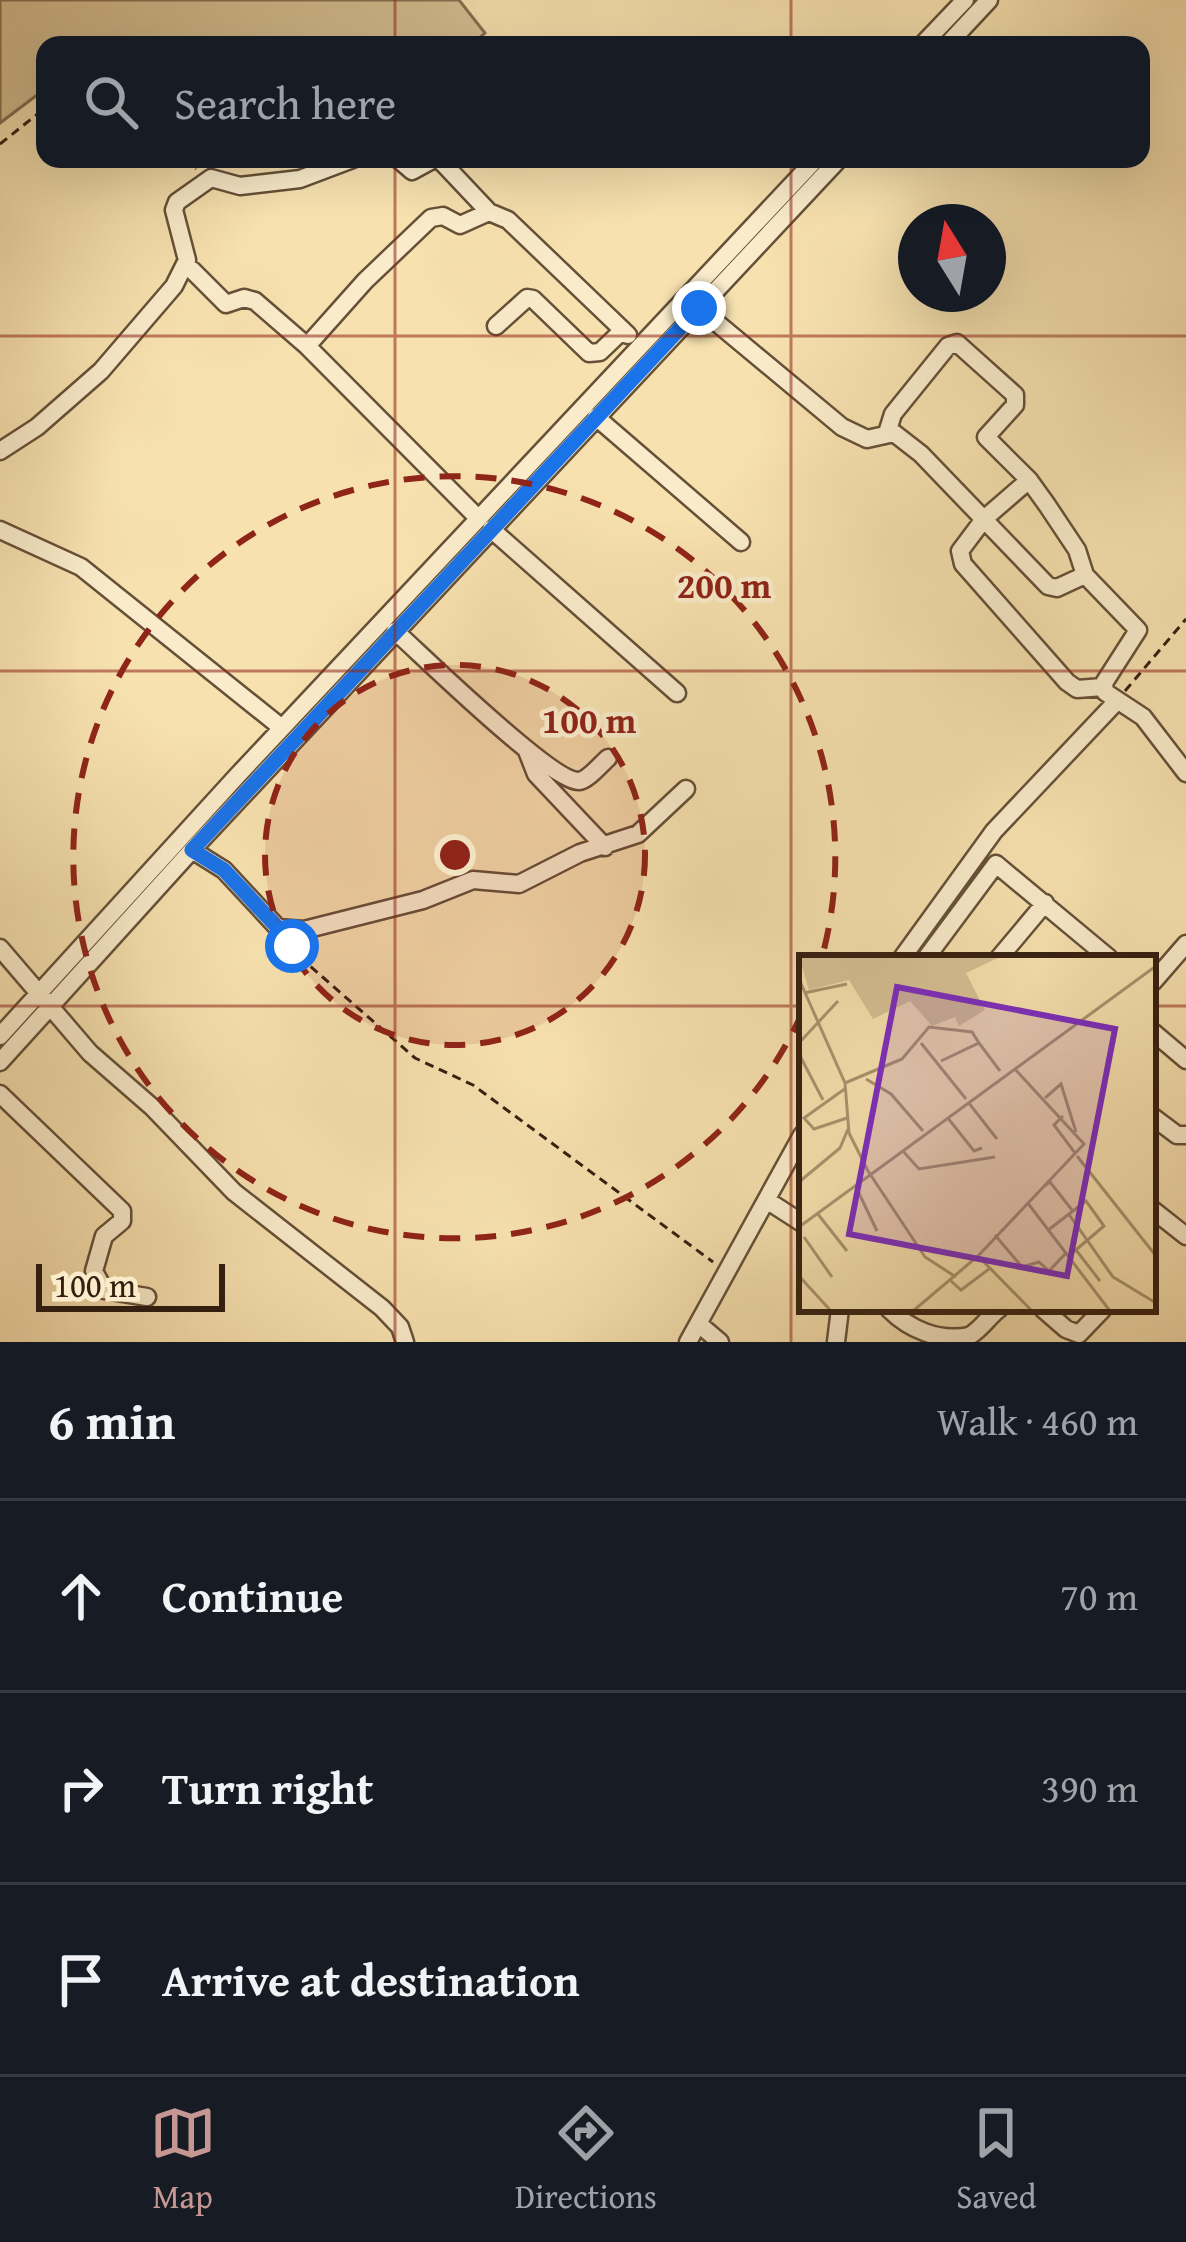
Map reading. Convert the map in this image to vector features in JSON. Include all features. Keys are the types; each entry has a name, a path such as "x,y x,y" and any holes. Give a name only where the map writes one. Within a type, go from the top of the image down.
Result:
{"street":[{"path":"930,36 964,0"},
{"path":"955,36 989,0"},
{"path":"0,451 38,428 101,371 174,286 185,268 186,246 174,210 177,202 208,179 240,185 300,178 328,168"},
{"path":"446,168 626,332 600,352 589,353 527,298 496,326"},
{"path":"0,1036 43,1001 192,850 395,631 484,524 808,168"},
{"path":"0,1062 43,1001 282,728 596,417 831,168"},
{"path":"307,346 365,280 431,218 443,216 460,225 489,212"},
{"path":"185,268 193,270 226,304 244,298 255,301 307,346 484,524 677,693"},
{"path":"699,308 842,427 867,439 894,433 921,454 1048,586 1085,575"},
{"path":"887,433 893,414 948,346 958,343 1016,395 1015,405 986,437 1029,480 1070,538 1085,575 1138,630 1110,695 994,831 904,955"},
{"path":"596,417 741,542"},
{"path":"1029,480 984,519 960,551 963,564 1066,682 1110,695 1143,717 1186,773"},
{"path":"0,530 81,567 282,728"},
{"path":"395,631 527,750 580,781 608,758"},
{"path":"527,750 536,774 605,847"},
{"path":"192,850 224,870 278,928 287,931 423,900 473,880 519,884 580,853 647,828 686,789"},
{"path":"928,955 992,866 1001,865 1105,955"},
{"path":"1002,955 1045,903"},
{"path":"1156,979 1186,944"},
{"path":"0,948 43,1001 234,1192 382,1308 400,1327 406,1342"},
{"path":"1156,1035 1186,1060"},
{"path":"0,1094 122,1211 122,1221 100,1244 94,1270 104,1290 147,1297"},
{"path":"1156,1120 1186,1136"},
{"path":"688,1342 799,1141"},
{"path":"768,1201 799,1220"},
{"path":"836,1342 840,1312"},
{"path":"893,1312 923,1338 969,1339 996,1312"},
{"path":"1046,1312 1079,1334 1100,1312"},
{"path":"700,1325 721,1342"}],"path":[{"path":"0,144 36,115"},
{"path":"195,168 208,179"},
{"path":"1110,695 1186,619"},
{"path":"287,931 292,946 310,966 415,1058 473,1085 729,1274"}],"shaded area":[{"path":"0,0 459,0 485,33 36,36 36,96 0,123"}],"route":[{"path":"292,946 287,931 278,928 224,870 192,850 699,308"}]}
